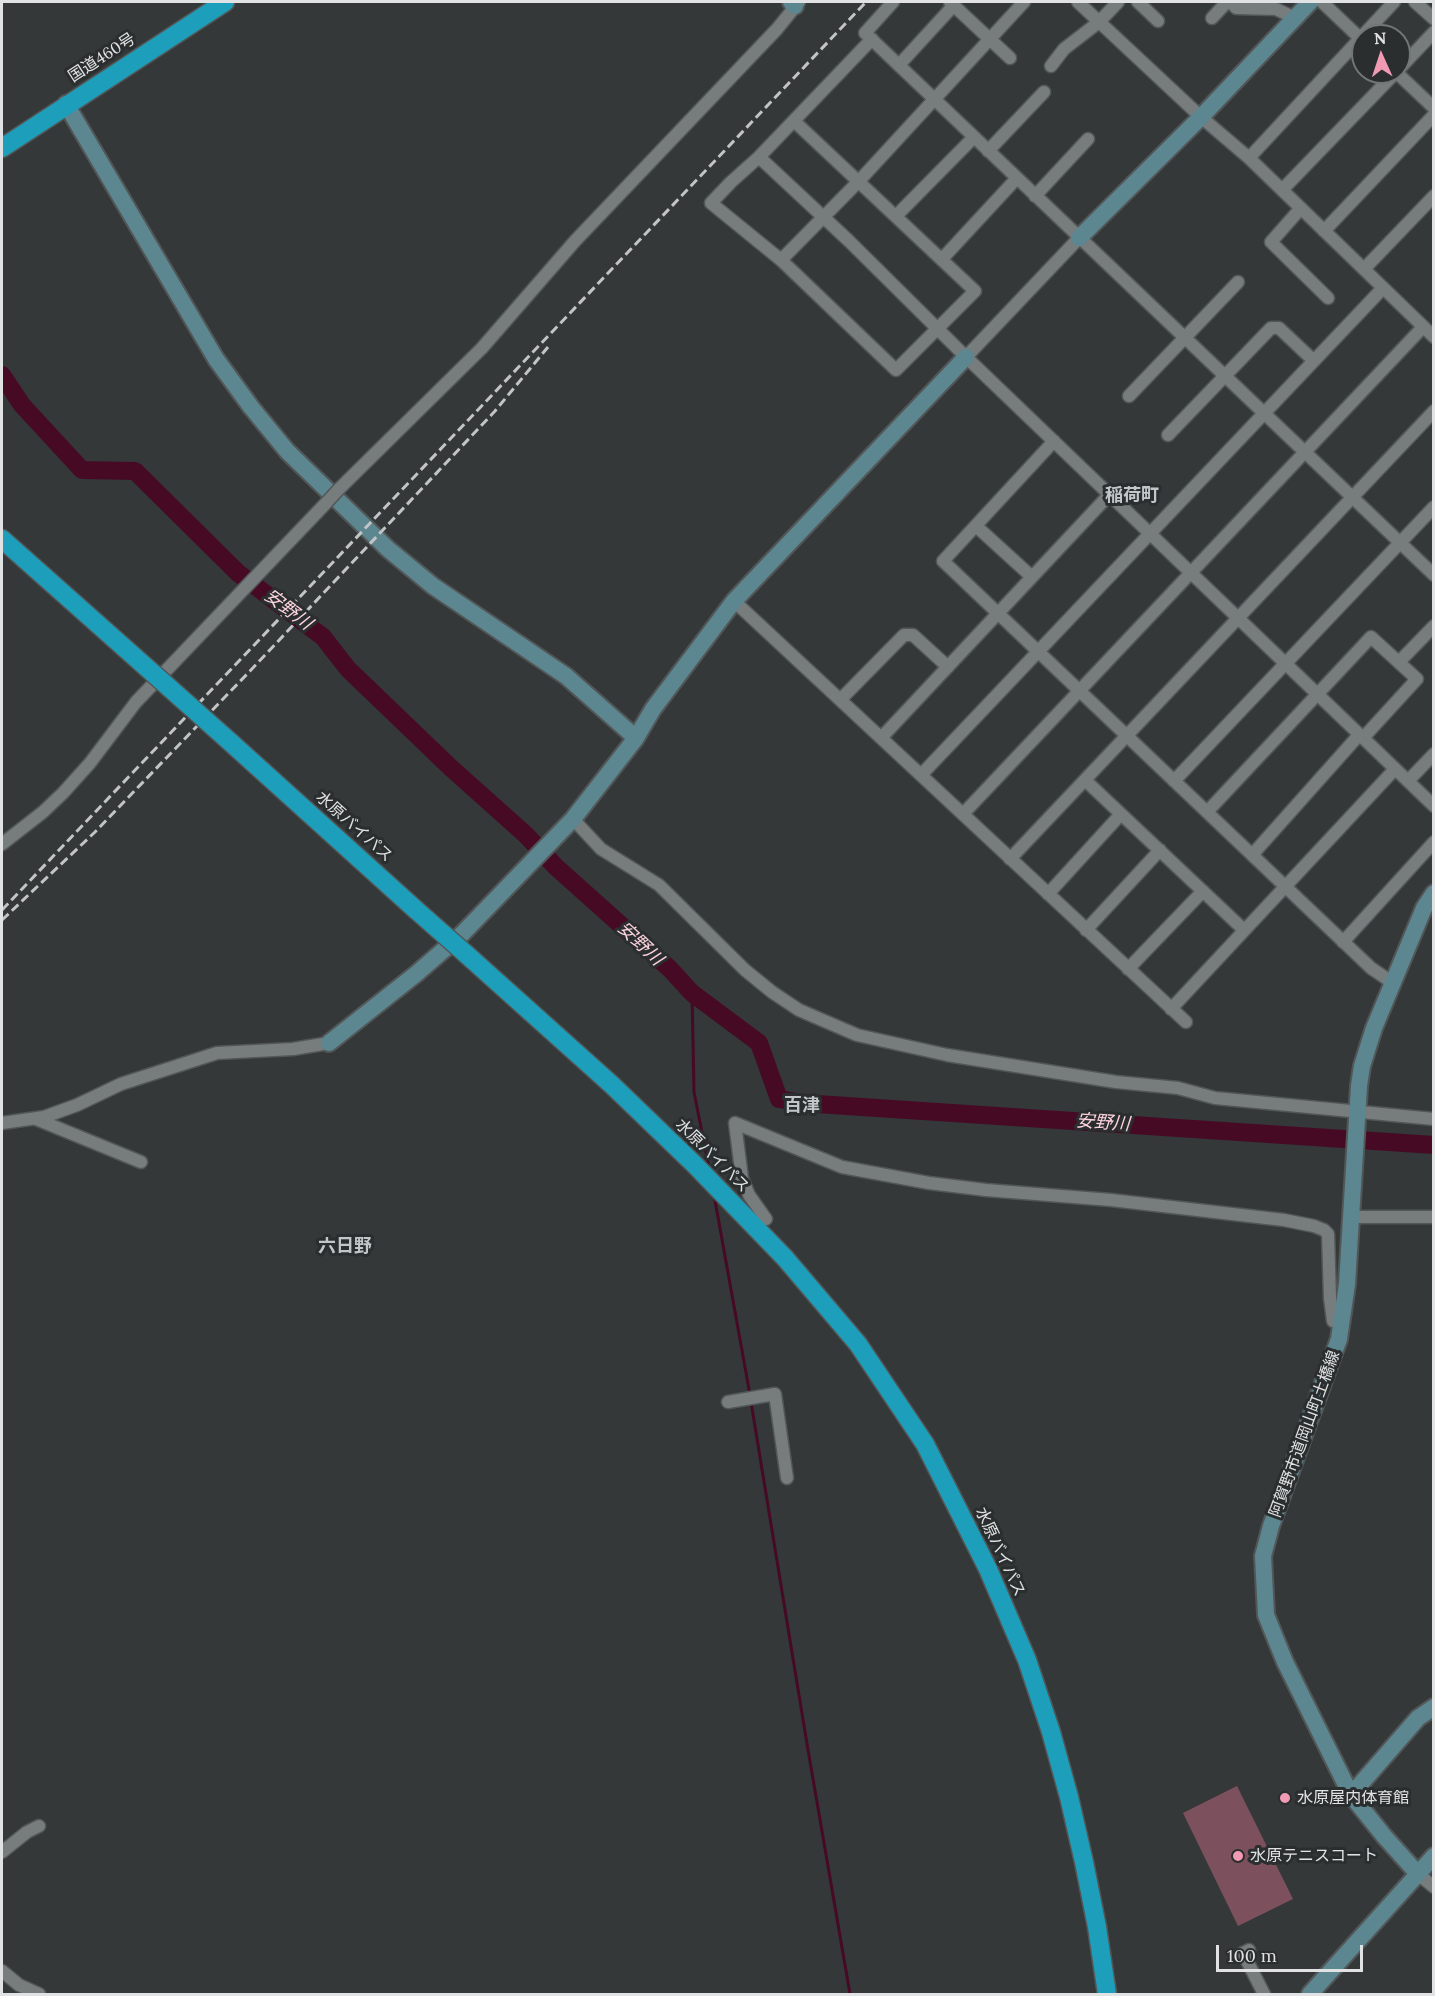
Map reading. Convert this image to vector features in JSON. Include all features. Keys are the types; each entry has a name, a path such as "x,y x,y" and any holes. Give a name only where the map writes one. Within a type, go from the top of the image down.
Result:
{"highway":[{"name":"国道460号","path":"2,148 225,2"},
{"name":"水原バイパス","path":"2,539 612,1085 785,1258 858,1344 925,1444 988,1569 1027,1660 1051,1732 1069,1797 1097,1927 1107,1995"}],"street":[{"path":"893,2 865,33 1434,575"},
{"path":"781,260 859,181 1024,2"},
{"path":"963,814 1304,453 1430,331 1249,158 1201,117 1078,2"},
{"path":"1051,66 1064,49 1099,22 1118,2"},
{"path":"1138,2 1158,21"},
{"path":"1212,18 1229,2 1236,8 1276,9 1295,18"},
{"path":"2,1123 36,1119 77,1105 121,1084 217,1053 293,1049 333,1040 416,974 462,934 568,823 636,738 653,709 734,601 1079,238 1201,117 1310,2"},
{"path":"1322,2 1351,30"},
{"path":"1375,24 1394,2"},
{"path":"1415,2 1434,19"},
{"path":"2,844 63,793 90,763 136,702 339,489 483,348 575,241 777,29 795,3"},
{"path":"899,65 952,3 1010,58"},
{"path":"1411,56 1434,32"},
{"path":"794,121 975,291 896,370 781,260 711,202 759,157 872,39"},
{"path":"1249,158 1351,51"},
{"path":"1282,190 1384,84"},
{"path":"1409,84 1434,108"},
{"path":"988,151 1044,92"},
{"path":"66,104 216,359 287,451 388,549 433,586 566,676 636,738"},
{"path":"1324,231 1434,115"},
{"path":"896,216 974,137"},
{"path":"1035,196 1088,139"},
{"path":"759,157 1434,806"},
{"path":"942,259 1017,178"},
{"path":"1364,269 1434,196"},
{"path":"1301,208 1270,242 1328,298"},
{"path":"1129,396 1238,282"},
{"path":"921,775 1383,288"},
{"path":"1168,435 1271,328 1279,328 1314,361"},
{"path":"1010,859 1434,411"},
{"path":"1054,441 943,561 1343,942 1371,968 1393,983"},
{"path":"881,738 1109,495"},
{"path":"1174,781 1434,507"},
{"path":"976,525 1032,577"},
{"path":"734,601 1186,1022"},
{"path":"1399,662 1434,626"},
{"path":"840,700 904,635 913,635 948,667"},
{"path":"1207,812 1371,637 1417,679 1252,855"},
{"path":"1408,781 1434,754"},
{"path":"1171,1009 1395,769"},
{"path":"1085,780 1244,930"},
{"path":"1048,894 1121,814"},
{"path":"568,823 601,849 659,885 746,970 772,992 799,1010 857,1035 929,1052 1116,1082 1178,1088 1215,1098 1357,1119 1434,1119"},
{"path":"1343,942 1434,842"},
{"path":"1086,930 1160,850"},
{"path":"1128,969 1203,891"},
{"name":"阿賀野市道岡山町土橋線","path":"1418,1874 1351,1795 1285,1662 1266,1615 1263,1556 1270,1526 1339,1339 1347,1284 1362,1066 1371,1037 1424,908 1434,893"},
{"path":"36,1119 141,1162"},
{"path":"766,1219 749,1195 742,1178 735,1122 842,1167 929,1183 1111,1200 1284,1220 1314,1226 1324,1230 1329,1239 1330,1298 1333,1321"},
{"path":"1351,1211 1434,1217"},
{"path":"728,1402 775,1394 787,1478"},
{"path":"1351,1795 1418,1718 1434,1707"},
{"path":"2,1852 27,1832 39,1826"},
{"path":"1310,1995 1434,1856"},
{"path":"1418,1874 1434,1887"},
{"path":"1249,1950 1243,1953 1264,1995"},
{"path":"2,1971 39,1995"}],"shaded area":[{"name":"水原テニスコート","path":"1237,1786 1293,1899 1238,1926 1183,1813"}],"waterway":[{"name":"安野川","path":"2,375 22,405 82,470 135,471 238,573 323,637 348,669 450,767 526,835 556,867 670,969 692,993 759,1043 779,1099 802,1103 1434,1145"},
{"path":"692,993 694,1092 709,1168"},
{"path":"714,1195 750,1395"},
{"path":"751,1402 850,1994"}],"railway":[{"path":"2,910 866,2"},
{"path":"2,920 95,832 250,671 495,411 548,347"}],"place":[{"name":"水原屋内体育館","path":"1285,1798"},
{"name":"水原テニスコート","path":"1238,1856"}],"district":[{"name":"稲荷町","path":"1132,496"},
{"name":"百津","path":"802,1106"},
{"name":"六日野","path":"345,1247"}]}
